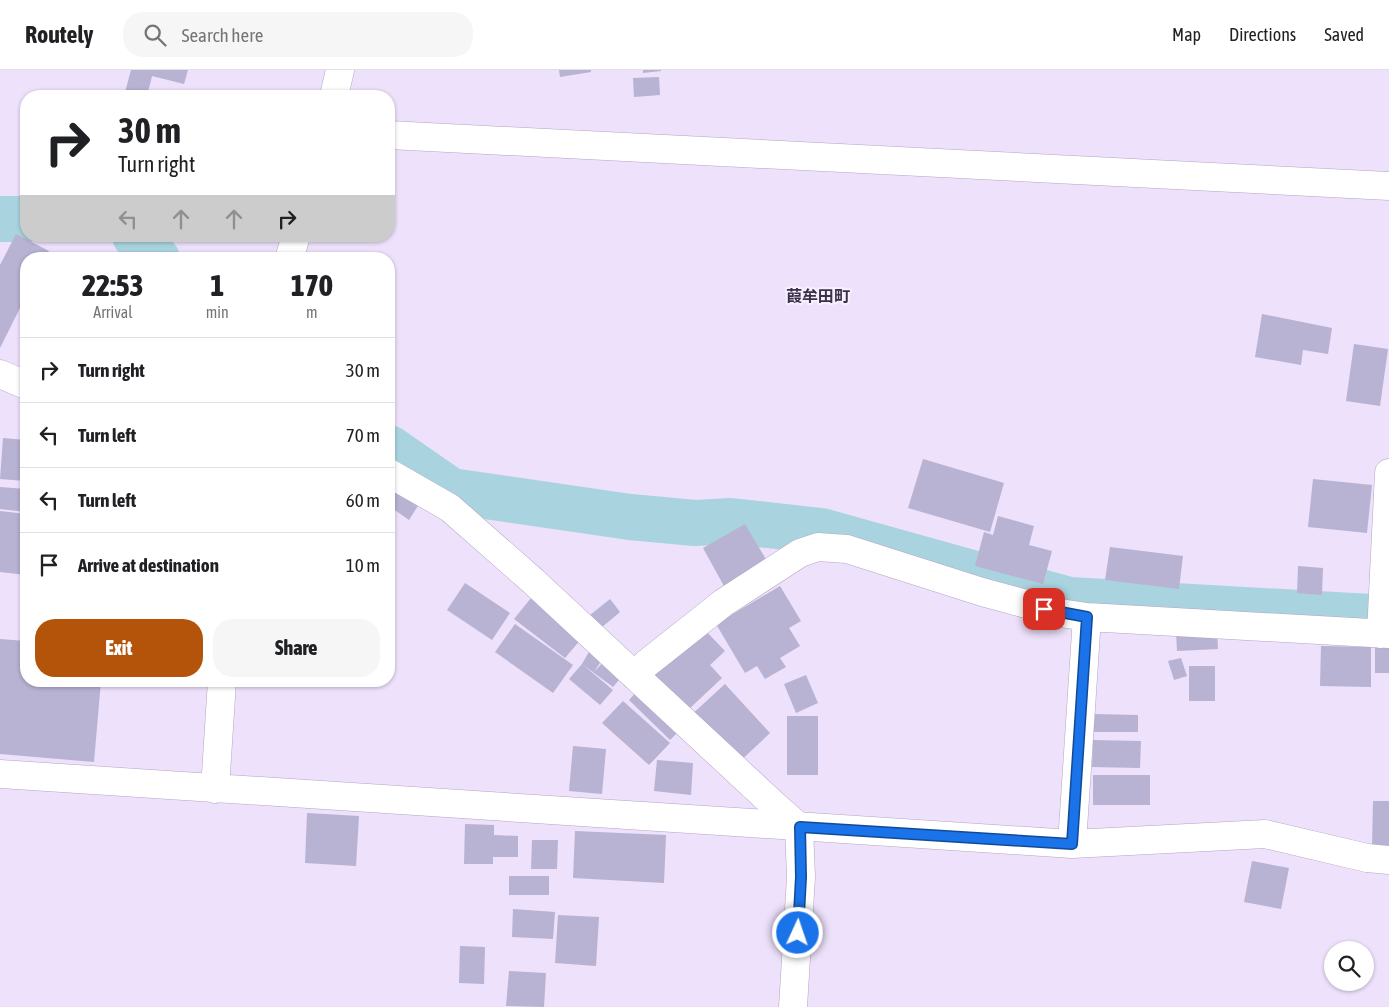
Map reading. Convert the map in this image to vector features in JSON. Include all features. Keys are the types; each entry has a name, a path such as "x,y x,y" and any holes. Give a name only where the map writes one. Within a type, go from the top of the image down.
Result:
{"street":[{"path":"335,90 340,70"},
{"path":"395,135 1389,186"},
{"path":"0,374 20,382"},
{"path":"635,676 646,664 723,603 800,553 818,546 847,549 982,592 1060,613 1087,617 1385,634 1389,472"},
{"path":"395,476 450,508 533,581 800,827 801,877 793,1007"},
{"path":"1072,844 1087,617"},
{"path":"215,789 222,687"},
{"path":"0,774 1072,844 1265,834 1367,858 1389,860"}],"building":[{"path":"131,70 188,70 184,84 152,76 148,90 126,90"},
{"path":"559,70 591,70 591,72 560,77"},
{"path":"643,70 661,70 661,71 643,73"},
{"path":"659,77 660,95 634,97 633,78"},
{"path":"16,234 20,236 20,242 32,242 49,251 20,252 20,308 0,348 0,265"},
{"path":"1262,314 1332,328 1328,354 1303,350 1301,365 1255,357"},
{"path":"1354,344 1388,349 1380,406 1346,401"},
{"path":"3,438 20,439 20,481 0,479"},
{"path":"923,459 1004,483 990,532 908,508"},
{"path":"1313,479 1372,485 1367,533 1308,527"},
{"path":"0,487 20,489 20,511 0,509"},
{"path":"395,488 419,504 409,520 395,510"},
{"path":"0,511 20,513 20,574 0,572"},
{"path":"998,516 1034,526 1029,545 1052,551 1043,584 975,566 984,532 993,535"},
{"path":"745,524 767,561 724,586 703,548"},
{"path":"1110,547 1183,556 1179,589 1105,580"},
{"path":"1298,566 1323,568 1322,595 1297,593"},
{"path":"465,583 510,613 492,640 447,610"},
{"path":"780,586 801,621 789,628 800,646 780,658 786,667 765,679 757,666 745,673 716,624"},
{"path":"531,598 582,638 565,658 514,619"},
{"path":"610,599 620,612 601,628 590,615"},
{"path":"515,624 573,665 553,693 495,652"},
{"path":"703,628 725,651 710,665 722,678 687,711 653,676"},
{"path":"1217,630 1218,649 1177,651 1176,631"},
{"path":"0,639 20,641 20,687 100,687 94,762 0,754"},
{"path":"1375,645 1389,645 1389,673 1375,673"},
{"path":"1321,646 1371,647 1371,687 1320,686"},
{"path":"590,650 603,658 594,672 606,659 624,674 613,687 582,664"},
{"path":"1181,658 1187,676 1174,680 1168,661"},
{"path":"582,664 613,690 600,705 569,679"},
{"path":"1189,666 1215,666 1215,701 1189,701"},
{"path":"806,675 818,703 796,713 784,684"},
{"path":"725,684 770,733 735,766 689,717"},
{"path":"638,690 680,730 670,740 629,700"},
{"path":"623,701 670,743 649,765 602,723"},
{"path":"1094,714 1138,715 1138,732 1093,732"},
{"path":"787,716 818,716 818,775 787,775"},
{"path":"1093,740 1141,741 1140,768 1092,767"},
{"path":"573,746 606,749 602,794 569,791"},
{"path":"657,760 693,763 691,795 654,791"},
{"path":"1093,775 1150,775 1150,805 1093,805"},
{"path":"1373,801 1389,801 1389,847 1372,847"},
{"path":"307,813 359,816 356,866 305,863"},
{"path":"465,824 494,825 494,835 518,836 518,857 493,857 493,864 464,864"},
{"path":"575,831 666,835 664,883 573,878"},
{"path":"532,840 558,840 557,869 531,869"},
{"path":"1252,861 1289,868 1281,909 1244,902"},
{"path":"509,876 549,876 549,895 509,895"},
{"path":"513,909 555,912 553,939 512,937"},
{"path":"558,915 599,917 596,966 555,963"},
{"path":"460,946 485,947 484,984 459,983"},
{"path":"509,971 546,973 544,1007 506,1006"}],"waterway":[{"path":"0,219 20,219"},
{"path":"141,242 150,252"},
{"path":"395,452 451,491 630,517 695,523 731,521 821,531 1069,600 1389,618"}],"district":[{"name":"葭牟田町","path":"818,296"}],"route":[{"path":"798,933 801,877 800,827 1072,844 1087,617 1044,609"}]}
